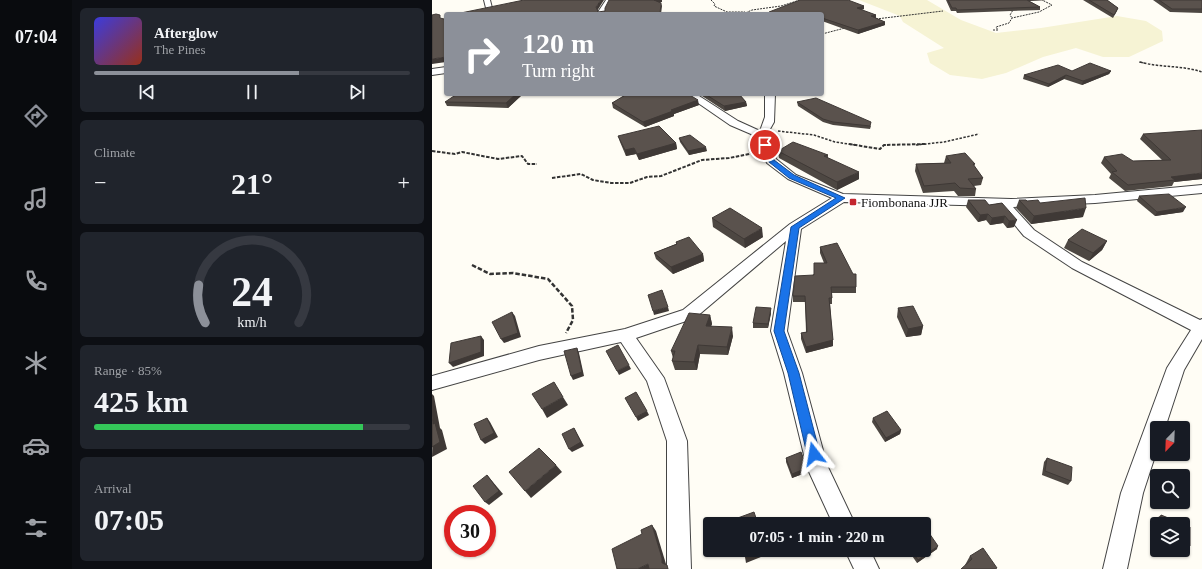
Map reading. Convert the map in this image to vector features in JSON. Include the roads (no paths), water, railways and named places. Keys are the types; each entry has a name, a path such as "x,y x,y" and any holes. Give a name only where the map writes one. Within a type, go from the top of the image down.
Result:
{"street":[{"path":"601,12 611,0"},
{"path":"487,1 493,10"},
{"path":"432,72 444,70"},
{"path":"693,96 734,123 755,132 762,142 771,161 792,177 841,198 1003,203 1095,199 1202,189"},
{"path":"762,142 767,129 771,108 770,96"},
{"path":"432,383 539,353 625,335 689,314 795,227 841,198"},
{"path":"1003,203 1029,233 1077,265 1201,327 1176,368 1132,493 1115,569"},
{"path":"795,227 779,331 794,373 817,467 841,517"},
{"path":"625,335 655,378 677,441 679,569"},
{"path":"861,557 867,569"}],"place":[{"name":"Fiombonana JJR","path":"853,202"}]}
